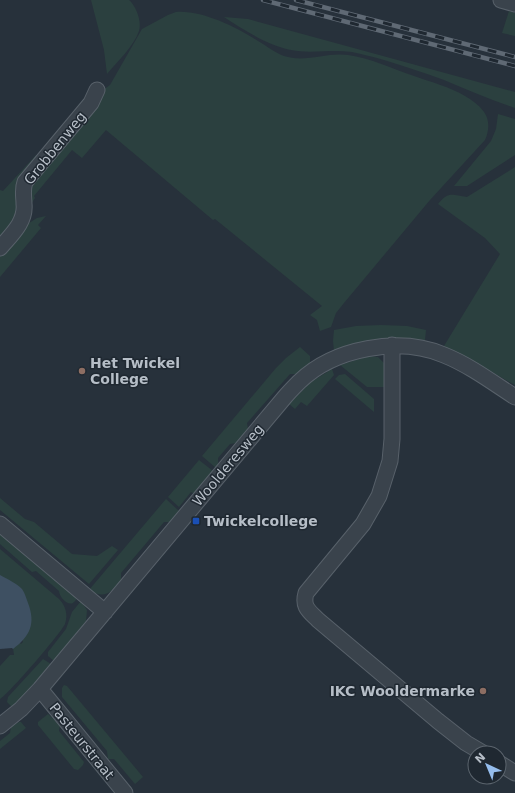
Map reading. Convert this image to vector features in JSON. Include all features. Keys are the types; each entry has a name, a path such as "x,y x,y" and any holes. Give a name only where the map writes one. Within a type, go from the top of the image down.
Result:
{"street":[{"path":"501,0 515,4"},
{"name":"Grobbenweg","path":"0,248 20,225 23,218 25,205 23,188 25,182 91,103 97,90"},
{"path":"392,345 392,439 390,461 379,496 363,524 306,593 304,600 308,610 318,620 438,721 469,745"},
{"name":"Woolderesweg","path":"0,726 21,709 40,689 299,381 317,368 354,352 392,345 411,346 442,354 515,396"},
{"path":"0,524 105,612"},
{"name":"Pasteurstraat","path":"40,689 125,793"}],"green space":[{"path":"91,0 129,0 136,10 139,18 140,27 137,37 107,74 104,50"},
{"path":"509,11 515,13 515,36 502,33"},
{"path":"176,12 197,14 218,20 240,30 274,51 292,58 308,58 340,54 356,56 373,61 453,90 475,103 486,115 488,126 485,140 430,200 344,303 336,313 331,327 320,331 317,320 310,315 322,306 215,219 213,220 106,130 82,158 72,150 34,196 35,198 29,207 29,188 103,90 110,85 142,29"},
{"path":"224,17 248,19 515,92 515,108 437,77 372,57 344,51 306,52 282,48 256,36"},
{"path":"498,114 515,119 515,155 467,186 454,186 491,141 496,129"},
{"path":"36,155 40,158 16,185 17,218 0,239 0,190 3,191"},
{"path":"515,167 515,385 444,346 500,254 485,238 438,204 445,197 451,195 467,197"},
{"path":"46,216 38,225 41,228 0,277 0,256 26,225 37,218"},
{"path":"356,326 407,326 426,330 425,340 397,338 381,339 357,343 334,351 334,330"},
{"path":"300,347 310,356 310,364 296,374 290,374 247,423 248,429 236,443 230,444 218,458 218,465 216,468 202,456 276,368"},
{"path":"369,356 378,357 385,364 386,387 367,387 340,365"},
{"path":"332,369 334,375 307,406 301,402 295,409 289,404 311,382"},
{"path":"345,374 374,399 374,412 335,379 339,375"},
{"path":"199,460 213,471 194,494 191,492 179,507 168,497"},
{"path":"0,498 25,519 34,522 72,554 97,556 112,546 118,550 89,584 0,510"},
{"path":"166,499 179,511 170,522 164,522 121,573 121,581 111,591 104,594 95,593 89,590"},
{"path":"0,533 77,598 74,602 71,604 66,602 62,598 59,591 36,571 32,572 0,544"},
{"path":"0,549 59,599 65,608 66,617 65,624 54,639 23,676 0,699 0,666 10,655 14,655 13,648 19,642 21,644 23,642 0,576"},
{"path":"81,601 87,610 86,621 54,661 48,656 48,652 66,629 72,612"},
{"path":"43,659 51,664 24,696 12,707 7,702 8,697"},
{"path":"64,685 67,686 143,777 135,784 114,759 108,759 107,751 62,697 62,688"},
{"path":"48,714 60,725 59,731 84,762 78,770 74,769 38,725 38,722"},
{"path":"21,722 26,728 0,749 0,741 10,733 11,727"}],"water":[{"path":"0,575 22,589 30,610 30,629 24,639 13,649 0,649"}],"railway":[{"path":"263,0 515,66"},
{"path":"296,0 515,57"}],"place":[{"name":"Het Twickel College","path":"82,371"},
{"name":"Twickelcollege","path":"196,521"},
{"name":"IKC Wooldermarke","path":"483,691"}]}
